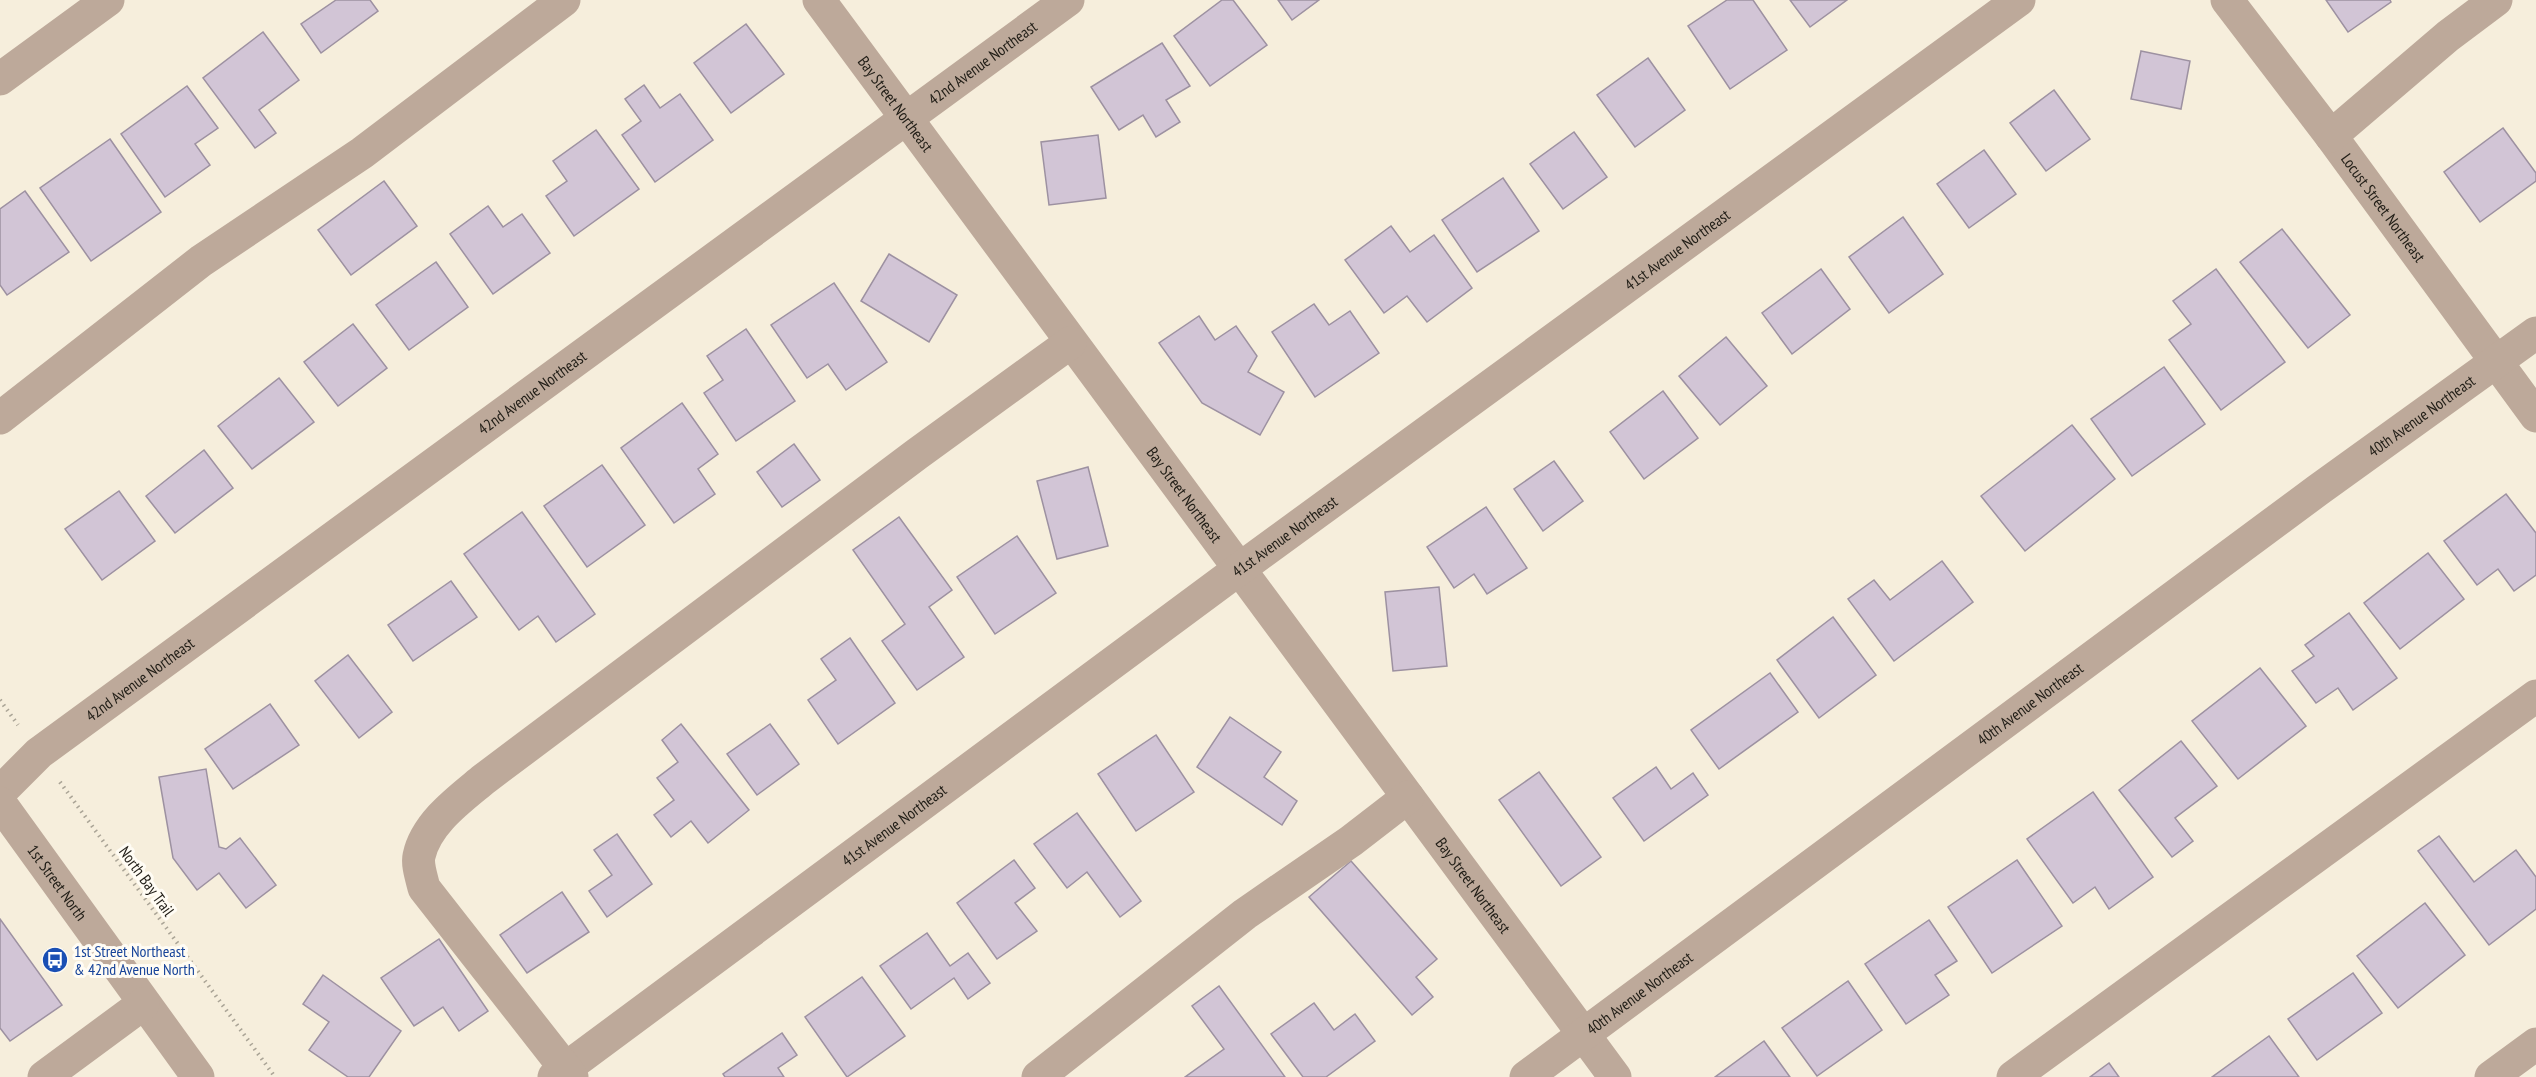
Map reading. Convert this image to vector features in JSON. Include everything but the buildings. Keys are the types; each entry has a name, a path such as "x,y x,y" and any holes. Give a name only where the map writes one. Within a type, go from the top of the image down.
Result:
{"street":[{"path":"0,80 108,0"},
{"path":"0,418 201,261 362,153 564,0"},
{"name":"Bay Street Northeast","path":"819,0 1070,343 1615,1077"},
{"name":"42nd Avenue Northeast","path":"0,792 39,753 1068,0"},
{"name":"41st Avenue Northeast","path":"564,1074 1238,570 2019,0"},
{"name":"Locust Street Northeast","path":"2227,0 2331,135 2536,416"},
{"path":"2331,135 2448,36 2496,0"},
{"name":"40th Avenue Northeast","path":"1526,1077 2308,498 2536,333"},
{"path":"564,1074 424,888 419,858 430,831 455,802 484,779 927,447 1070,343"},
{"path":"2013,1077 2536,696"},
{"path":"1038,1077 1245,914 1351,842 1408,797"},
{"name":"1st Street North","path":"0,803 143,1004 198,1077"},
{"path":"44,1077 143,1004"},
{"path":"2491,1077 2536,1044"}],"path":[{"name":"North Bay Trail","path":"0,700 275,1077"}],"place":[{"name":"1st Street Northeast & 42nd Avenue North","path":"55,960"}]}
